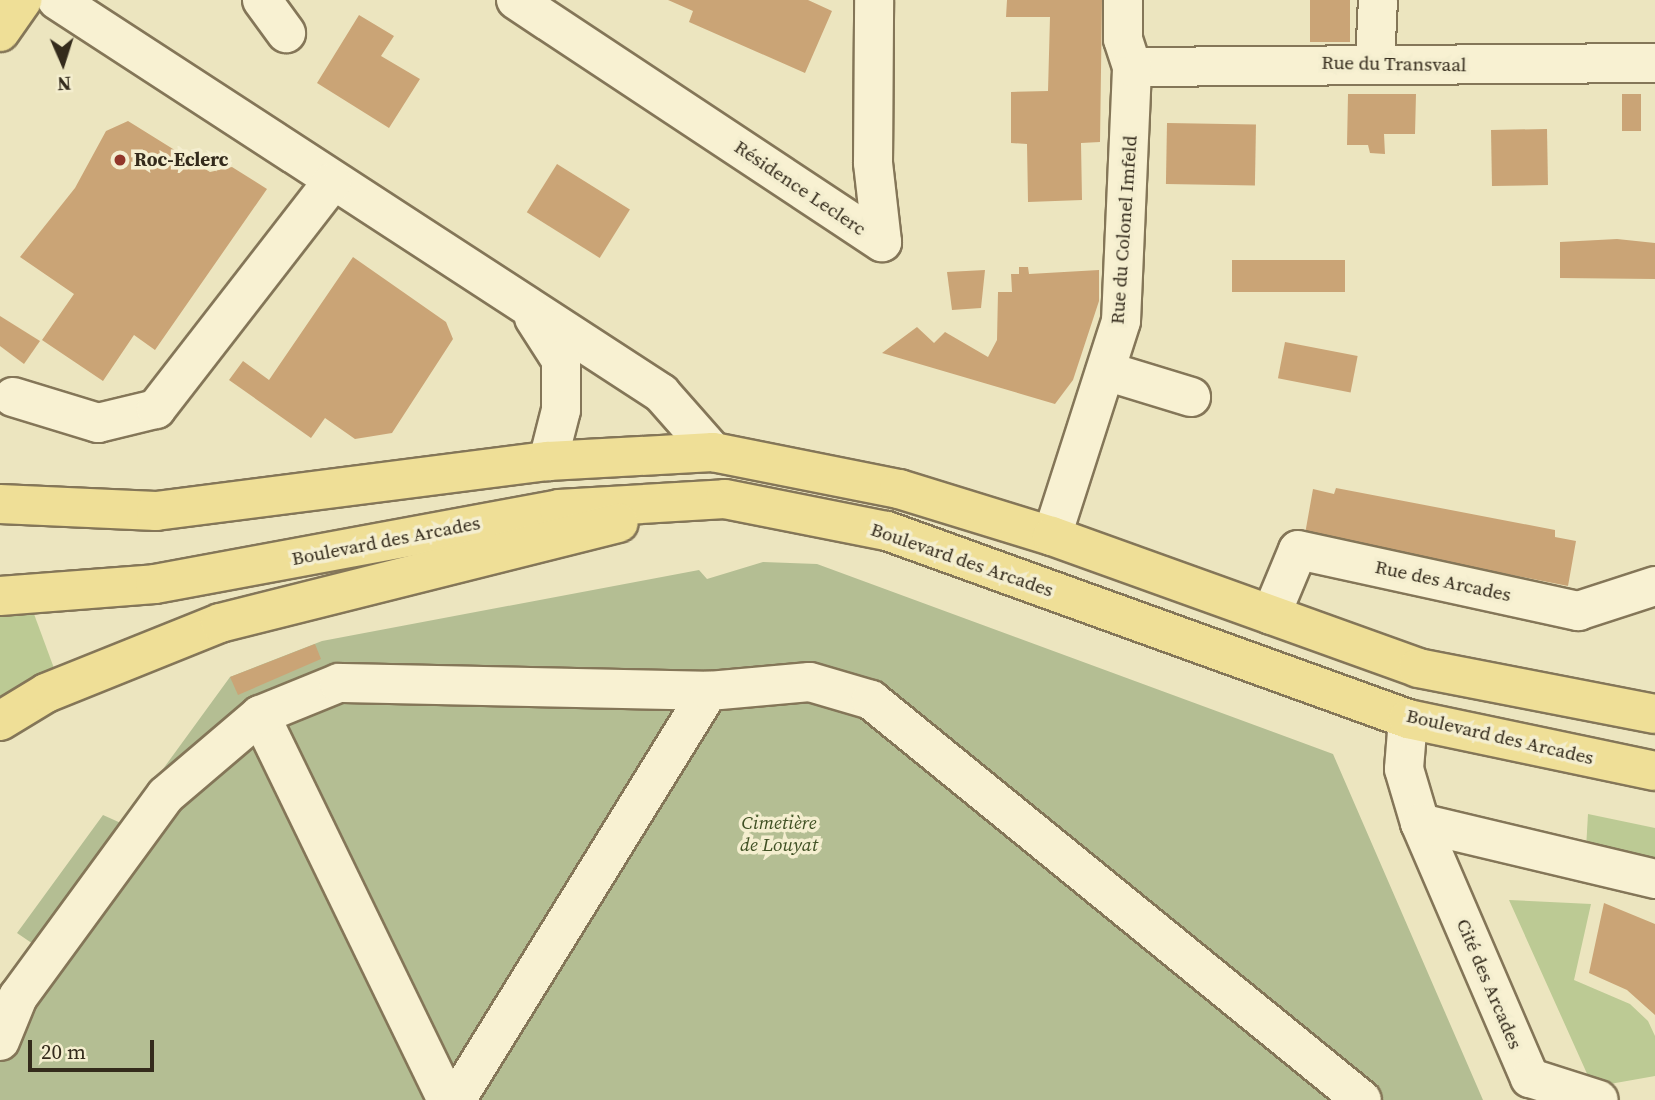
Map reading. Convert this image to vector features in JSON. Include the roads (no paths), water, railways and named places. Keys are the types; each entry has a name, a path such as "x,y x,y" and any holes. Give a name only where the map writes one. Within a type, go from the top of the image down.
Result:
{"main road":[{"path":"0,32 22,0"},
{"path":"0,504 156,511 548,461 713,452 899,489 1052,536 1418,668 1655,714"},
{"path":"0,720 47,693 220,624 725,499"},
{"name":"Boulevard des Arcades","path":"0,596 155,584 559,509 725,499 887,531 1408,719 1655,771"}],"street":[{"path":"57,0 531,313 661,393 713,452"},
{"path":"262,0 286,33"},
{"name":"Résidence Leclerc","path":"516,0 882,242 873,163 874,0"},
{"name":"Rue du Colonel Imfeld","path":"1052,536 1121,321 1132,67 1123,39 1123,0"},
{"path":"1375,61 1378,0"},
{"name":"Rue du Transvaal","path":"1132,67 1375,61 1655,64"},
{"path":"13,397 98,424 156,409 332,182"},
{"path":"531,313 561,360 561,410 548,461"},
{"path":"1106,371 1191,397"},
{"name":"Rue des Arcades","path":"1271,615 1298,550 1578,611 1655,586"},
{"path":"0,1041 18,997 166,795 260,715 339,683 709,691 810,682 871,700 1362,1100"},
{"path":"456,1100 709,691"},
{"path":"260,715 447,1100"},
{"name":"Cité des Arcades","path":"1408,719 1404,769 1420,824 1530,1079 1599,1100"},
{"path":"1420,824 1655,879"}],"place":[{"name":"Roc-Eclerc","path":"120,160"}],"park label":[{"name":"Cimetière de Louyat","path":"779,834"}]}
